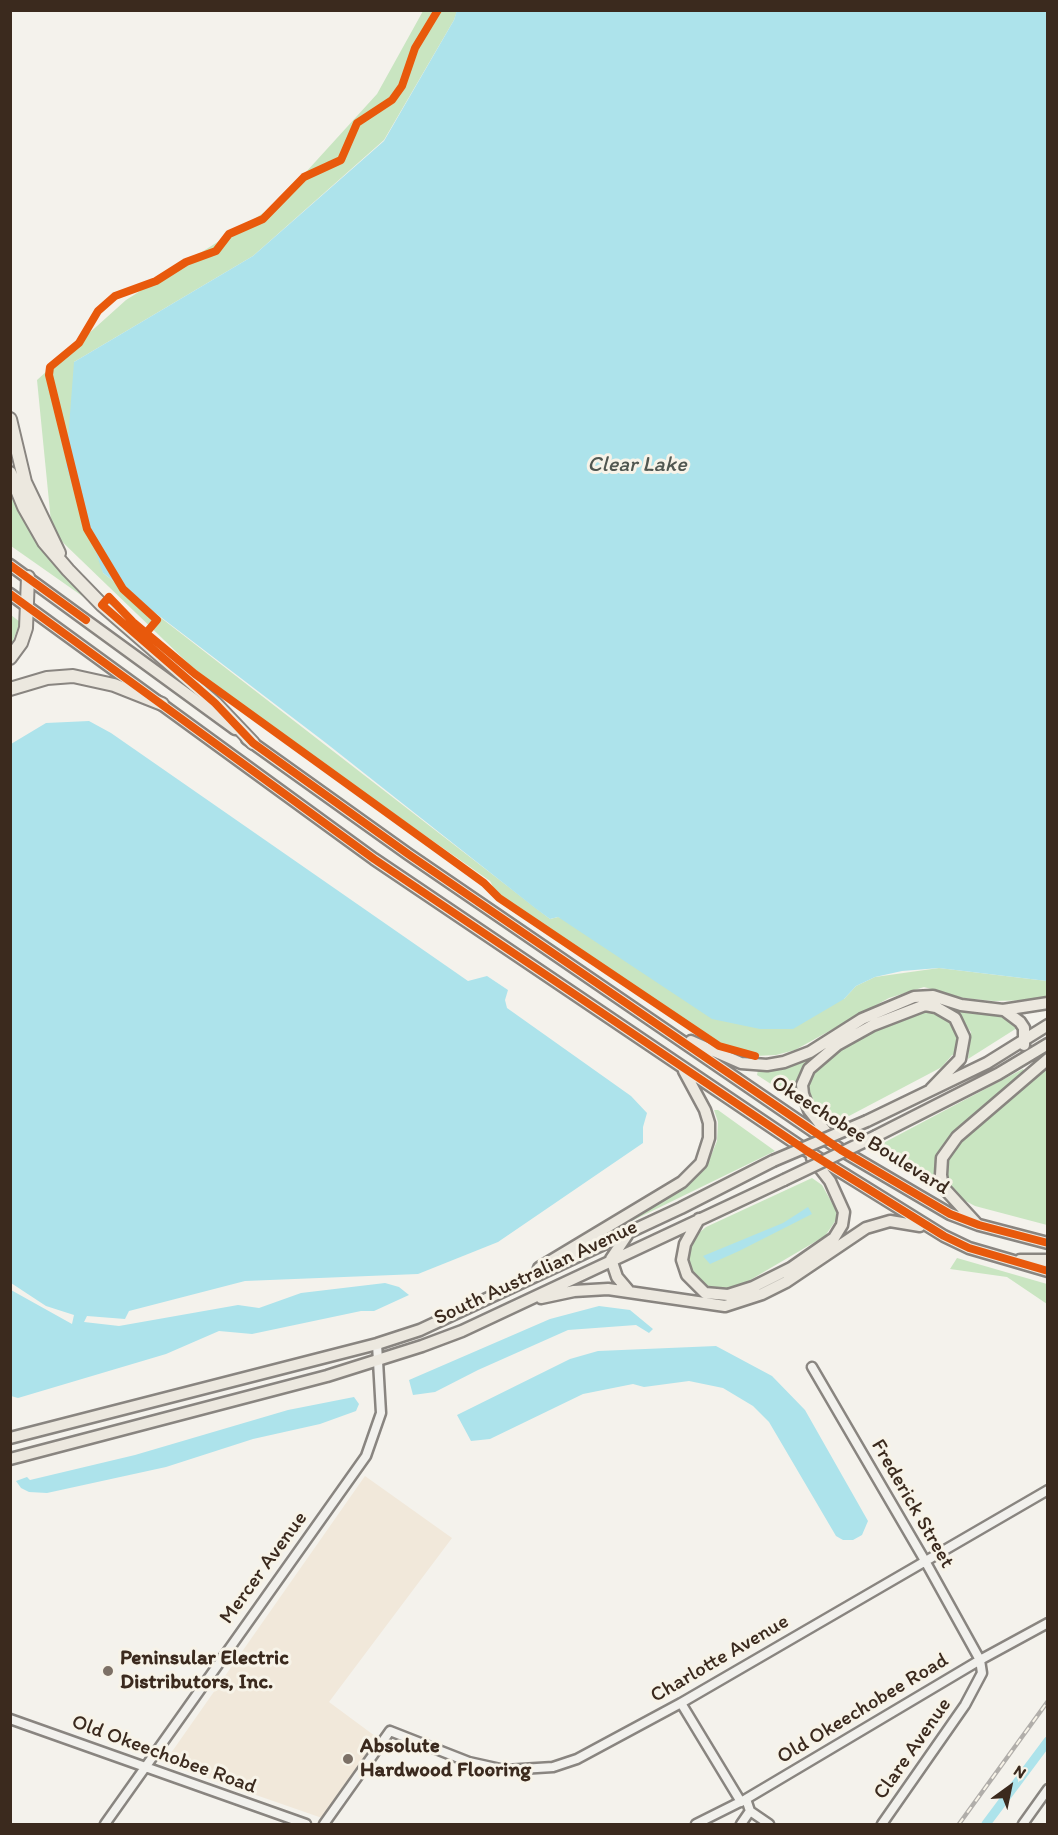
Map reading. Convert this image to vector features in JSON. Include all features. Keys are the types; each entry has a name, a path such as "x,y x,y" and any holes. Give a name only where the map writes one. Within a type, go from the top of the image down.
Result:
{"highway":[{"path":"10,419 25,482 68,570"},
{"path":"10,473 24,507 44,542 68,570 102,605 215,703 253,743"},
{"path":"10,658 21,643 29,608 28,577"},
{"path":"10,689 47,678 73,676 114,686 162,704"}],"main road":[{"name":"Okeechobee Boulevard","path":"10,565 408,854 841,1150 936,1207 979,1226 1047,1243"},
{"name":"Okeechobee Boulevard","path":"10,594 374,860 807,1151 929,1228 969,1248 1047,1271"},
{"path":"656,1024 724,1057 741,1063 767,1065 802,1055 862,1019 914,997 933,996 961,1005 1003,1010 1047,1004"},
{"path":"841,1150 809,1110 802,1085 815,1062 837,1045 895,1015 926,1005 936,1007 955,1018 961,1027 964,1046 960,1059 931,1089"},
{"path":"1003,1010 1020,1022 1025,1040 1018,1062"},
{"name":"South Australian Avenue","path":"10,1438 377,1344 420,1330 631,1231 773,1161 867,1121 987,1063 1047,1025"},
{"name":"South Australian Avenue","path":"10,1459 379,1362 462,1331 876,1136 1018,1062 1047,1044"},
{"path":"979,1226 944,1187 941,1175 942,1158 957,1137 1047,1059"},
{"path":"501,1293 693,1173 707,1149 709,1124 705,1110 682,1068"},
{"path":"700,1218 685,1244 682,1260 687,1275 705,1293 722,1296 753,1287 808,1257 834,1238 842,1225 844,1212 830,1180 807,1151"},
{"path":"518,1304 574,1291 628,1290 715,1306 731,1305 786,1282 810,1268 854,1235 872,1226 890,1221 929,1228"},
{"path":"628,1290 617,1277 611,1259 631,1231"},
{"path":"1011,1260 1047,1260"}],"street":[{"name":"Mercer Avenue","path":"105,1824 366,1456 381,1413 377,1344"},
{"name":"Frederick Street","path":"812,1367 980,1660"},
{"name":"Charlotte Avenue","path":"324,1824 390,1731 469,1762 505,1770 553,1767 577,1759 681,1703 924,1559 1047,1490"},
{"name":"Old Okeechobee Road","path":"696,1824 744,1801 980,1660 1047,1623"},
{"name":"Clare Avenue","path":"882,1824 965,1705 982,1672 980,1660"},
{"path":"681,1703 750,1811 769,1824"},
{"name":"Old Okeechobee Road","path":"10,1719 306,1824"},
{"path":"1023,1824 1047,1789"},
{"path":"741,1824 750,1811"}],"shaded area":[{"path":"365,1476 452,1538 329,1702 379,1739 322,1818 164,1763"}],"green space":[{"path":"423,11 457,11 454,20 384,140 253,256 74,362 103,573 550,919 558,917 844,999 856,986 875,977 939,968 1047,981 1047,996 1032,1000 994,1001 963,998 924,987 889,998 795,1050 776,1055 755,1056 729,1052 549,933 497,894 490,881 236,703 192,667 52,532 37,380 126,300 276,205 377,94"},
{"path":"10,484 40,544 60,571 95,605 11,546"},
{"path":"11,615 20,622 11,646"},
{"path":"951,1007 1002,1015 1017,1028 968,1059 971,1032"},
{"path":"928,1011 949,1020 957,1034 957,1056 952,1055 942,1067 830,1126 813,1108 815,1105 813,1099 810,1101 808,1080 817,1066 852,1043 904,1017"},
{"path":"811,1056 799,1074 798,1099 794,1099 757,1075 758,1070 783,1069"},
{"path":"1047,1065 1047,1225 975,1206 960,1198 949,1185 945,1171 948,1155 959,1141"},
{"path":"1023,1069 1025,1072 947,1140 937,1158 936,1174 939,1187 932,1188 872,1149"},
{"path":"714,1110 718,1110 775,1151 607,1233 685,1187 706,1168 717,1141 718,1122"},
{"path":"812,1178 822,1185 832,1203 837,1205 836,1220 825,1236 745,1283 720,1290 707,1287 697,1280 689,1267 686,1254 693,1238 706,1227"},
{"path":"957,1258 1047,1284 1047,1304 1007,1277 950,1269"}],"water":[{"name":"Clear Lake","path":"457,10 1047,11 1047,981 939,968 902,971 875,977 856,986 844,999 793,1029 760,1029 712,1019 558,917 550,919 326,743 103,573 66,466 74,362 253,256 384,141 454,20"},
{"path":"89,721 111,733 468,981 487,976 508,990 505,1000 507,1008 631,1096 647,1113 643,1127 643,1143 498,1242 418,1274 245,1281 129,1311 125,1319 87,1316 84,1322 119,1326 238,1305 259,1308 301,1293 385,1283 399,1287 409,1295 374,1311 361,1311 252,1334 219,1331 166,1354 18,1398 11,1396 11,1290 72,1324 74,1315 46,1306 11,1283 11,744 46,723"},
{"path":"808,1207 812,1214 739,1251 710,1264 703,1256 783,1223"},
{"path":"599,1306 630,1310 653,1329 649,1333 636,1325 568,1330 435,1392 413,1395 409,1380 550,1319"},
{"path":"716,1346 772,1376 805,1410 868,1521 862,1535 853,1540 843,1540 836,1536 769,1422 753,1406 723,1388 689,1381 644,1387 633,1384 583,1394 490,1439 471,1441 457,1415 570,1359 598,1351"},
{"path":"354,1397 359,1404 356,1411 320,1424 253,1439 166,1467 47,1493 29,1492 21,1488 16,1481 27,1477 30,1480 135,1455 288,1410"}],"waterway":[{"path":"986,1824 1048,1741"}],"railway":[{"path":"959,1824 1048,1701"}],"cycle path":[{"path":"146,633 157,620 123,589 87,529 49,375 50,367 79,343 98,311 115,296 156,281 186,262 216,251 229,234 263,219 304,177 341,160 357,123 392,100 402,86 415,48 438,10"},
{"path":"10,565 86,620"},
{"path":"10,594 374,859 807,1151 944,1236 969,1248 1048,1271"},
{"path":"755,1056 719,1046 499,898 484,883 195,674 133,622 109,597 102,605 215,703 253,743 408,854 841,1150 950,1214 979,1225 1048,1243"}],"place":[{"name":"Peninsular Electric Distributors, Inc.","path":"108,1671"},
{"name":"Absolute Hardwood Flooring","path":"348,1759"}]}
